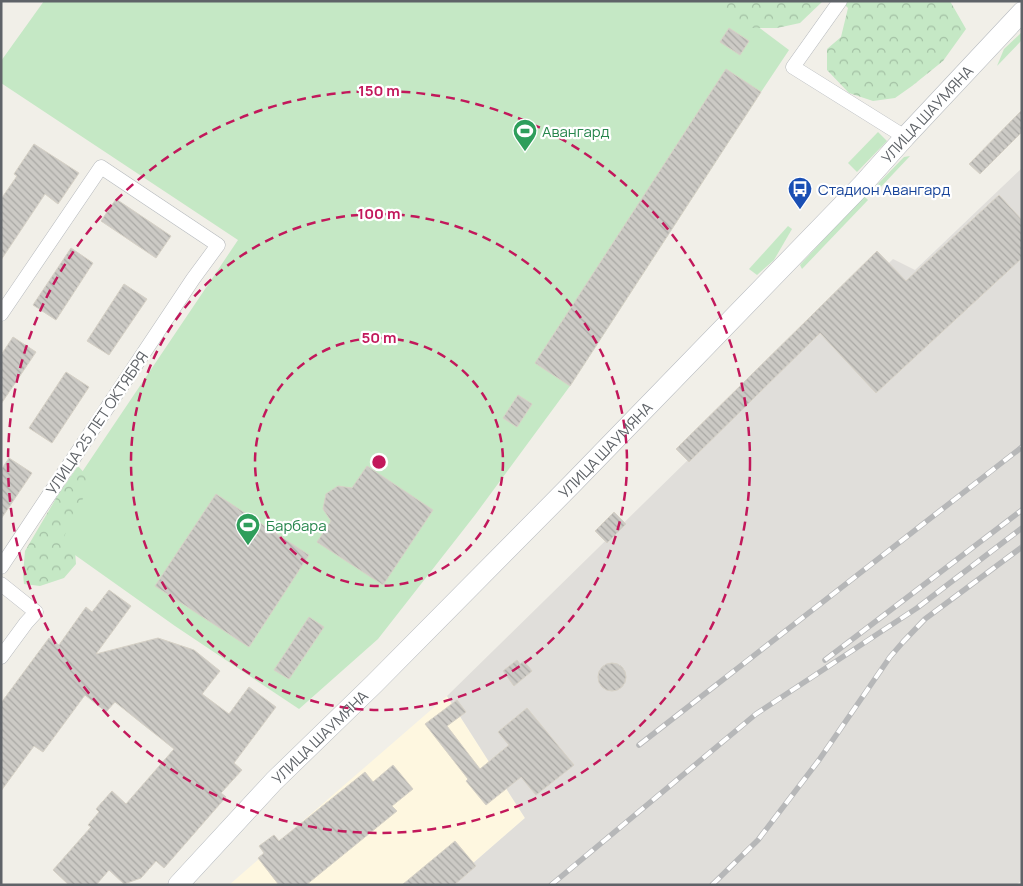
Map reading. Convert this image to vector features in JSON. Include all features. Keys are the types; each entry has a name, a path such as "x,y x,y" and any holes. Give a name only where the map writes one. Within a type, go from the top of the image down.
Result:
{"main road":[{"name":"УЛИЦА ШАУМЯНА","path":"178,884 274,782 374,684 863,184 1022,12"}],"street":[{"path":"840,1 793,67 905,137"},
{"name":"УЛИЦА 25 ЛЕТ ОКТЯБРЯ","path":"1,314 101,167 218,245 193,279 1,566"},
{"path":"1,584 36,612 1,657"}],"shaded area":[{"path":"1022,168 1022,880 1016,885 448,885 525,818 447,696 893,259 915,270"},
{"path":"447,696 525,818 448,885 229,885"}],"green space":[{"path":"44,1 724,1 789,50 570,386 475,515 378,639 299,709 175,626 44,533 72,487 238,240 1,83 1,61"},
{"path":"708,1 823,1 800,23 777,28 741,28"},
{"path":"841,1 950,1 966,29 943,61 912,86 895,98 873,101 849,93 827,70 827,49 841,37 848,8"},
{"path":"1022,32 1022,40 997,66 1004,49"},
{"path":"878,132 887,141 857,172 848,163"},
{"path":"910,156 878,190 875,187 904,157"},
{"path":"864,196 868,200 802,269 800,265"},
{"path":"788,226 792,229 774,260 757,275 749,269"},
{"path":"78,466 89,478 89,488 68,525 63,541 75,551 76,564 64,578 40,586 24,584 25,551 58,495"}],"building":[{"path":"729,28 749,41 740,55 720,42"},
{"path":"726,69 761,92 570,386 535,363"},
{"path":"1022,110 1022,132 980,174 969,164"},
{"path":"34,144 79,173 58,204 45,194 1,260 1,199 17,176 14,174"},
{"path":"999,195 1022,220 1022,258 876,393 820,333 689,462 676,449 877,251 906,281"},
{"path":"116,199 171,236 156,258 101,221"},
{"path":"71,248 93,263 56,320 33,305"},
{"path":"124,284 147,299 109,355 87,341"},
{"path":"13,337 36,352 1,404 1,355"},
{"path":"66,372 89,387 52,443 29,428"},
{"path":"518,395 532,404 517,427 503,418"},
{"path":"9,458 32,473 1,519 1,470"},
{"path":"367,466 433,510 383,585 317,542 331,521 323,509 326,494 338,486 352,488"},
{"path":"216,494 309,555 249,647 155,586"},
{"path":"614,512 626,524 607,543 595,531"},
{"path":"109,590 131,606 96,654 158,638 194,650 220,671 202,694 229,714 249,687 276,707 234,763 242,770 221,793 226,797 164,868 156,861 141,878 124,884 109,870 96,885 69,885 53,870 91,827 88,825 99,812 96,809 112,791 126,804 174,749 115,702 106,712 85,695 43,752 34,746 1,791 1,703 49,638 59,645 86,607 92,612"},
{"path":"309,617 324,627 289,679 274,670"},
{"path":"517,660 520,664 524,661 532,671 514,686 503,671"},
{"path":"612,663 622,667 626,677 622,687 612,691 602,687 598,677 602,667"},
{"path":"457,700 466,712 447,726 480,769 509,745 498,732 527,708 574,765 536,795 521,777 486,805 466,781 468,779 425,724"},
{"path":"393,765 413,789 392,806 397,811 306,885 279,885 258,858 264,853 259,846 274,835 279,841 365,772 373,782"},
{"path":"455,841 476,866 454,885 402,885"}],"railway":[{"path":"639,745 1022,447"},
{"path":"825,660 1022,510"},
{"path":"551,885 756,714 917,608 1022,528"},
{"path":"712,885 758,840 819,760 890,657 903,642 925,619 1022,547"}],"place":[{"name":"Авангард","path":"525,152"},
{"name":"Стадион Авангард","path":"800,210"},
{"name":"Барбара","path":"248,546"}]}
